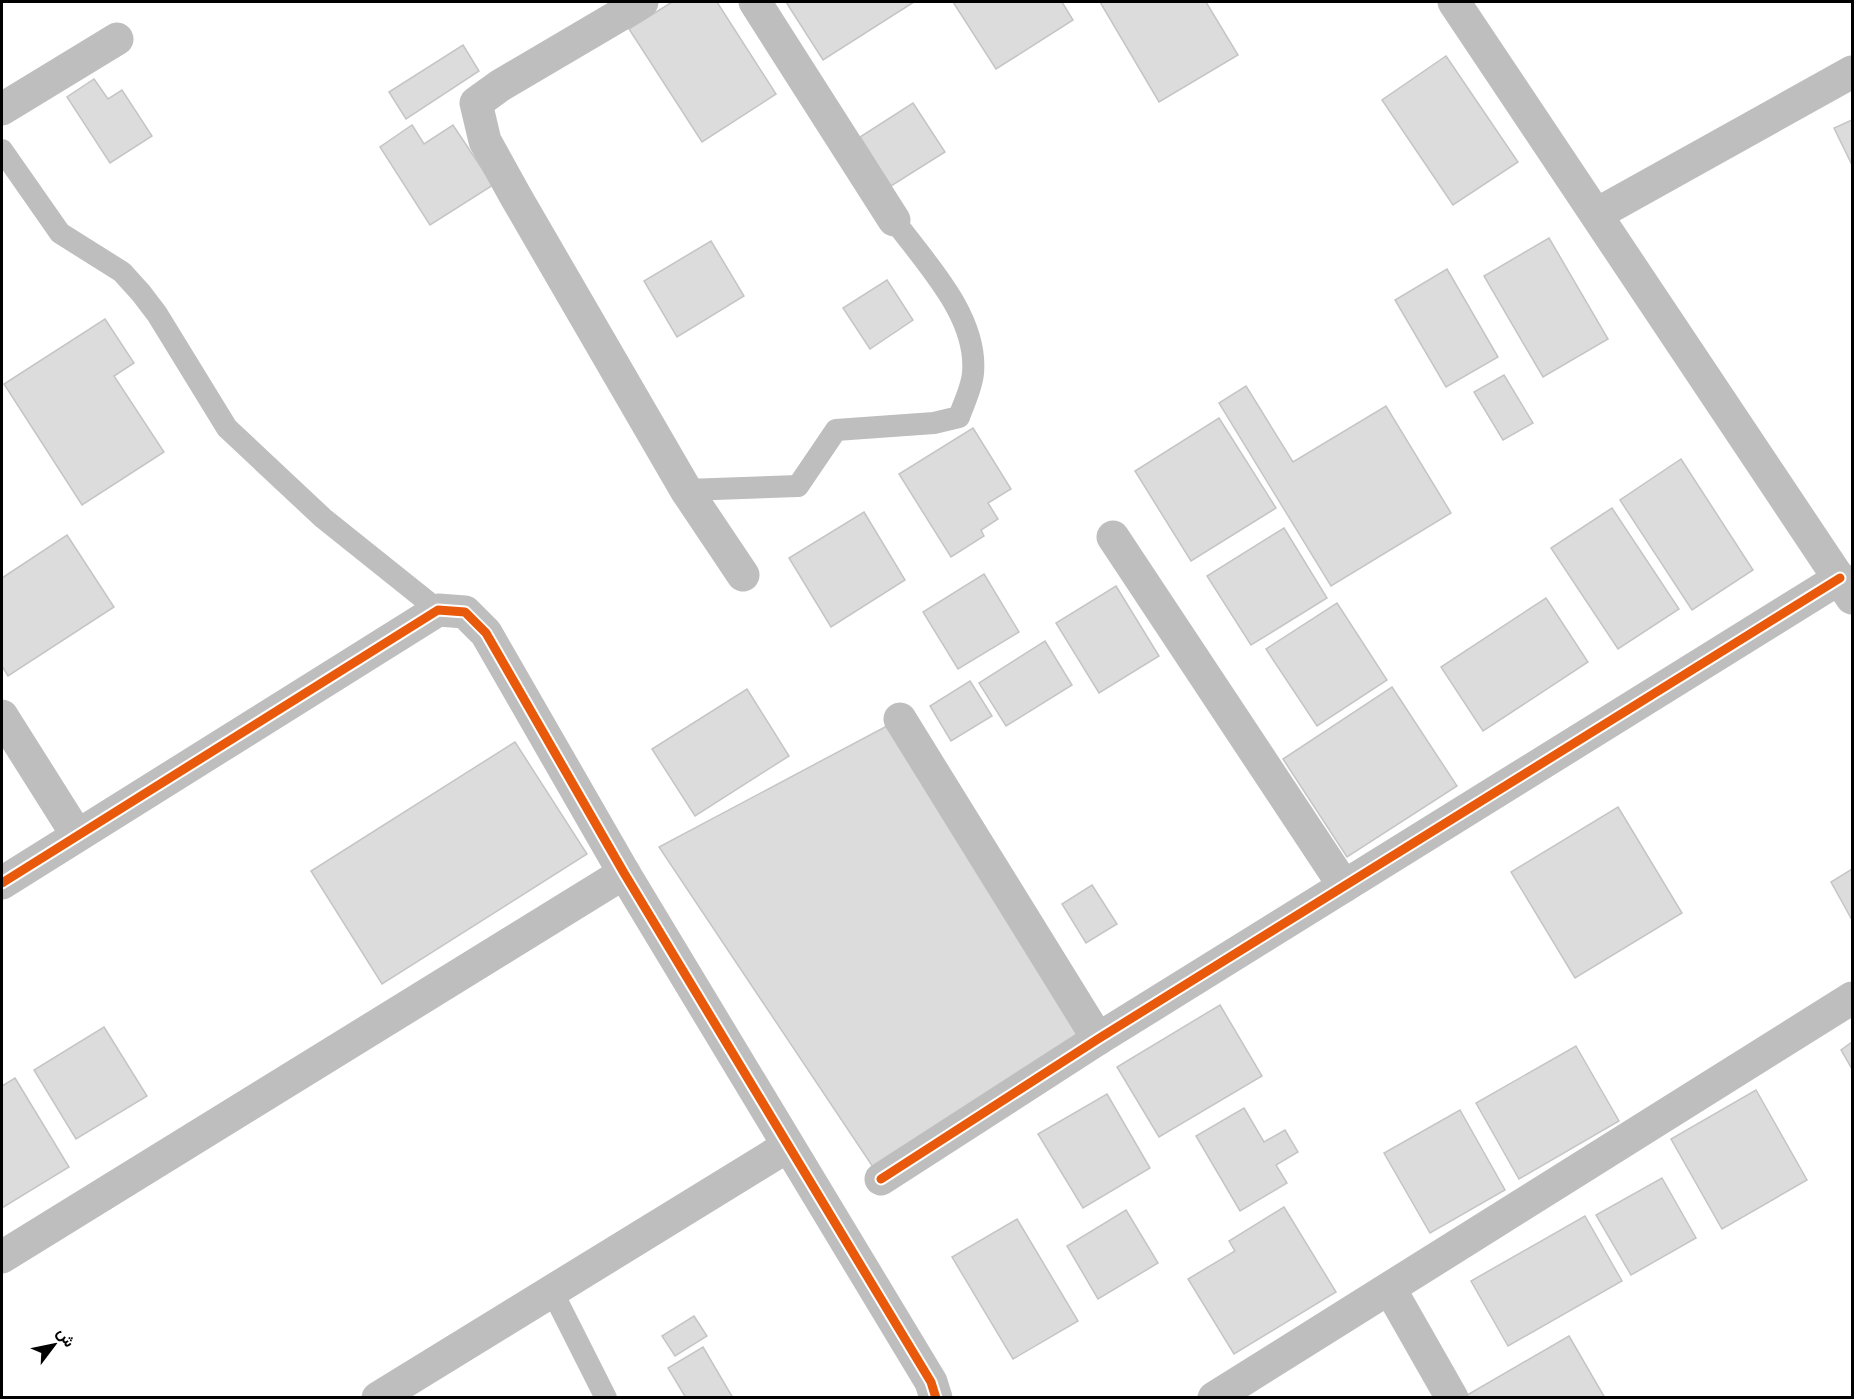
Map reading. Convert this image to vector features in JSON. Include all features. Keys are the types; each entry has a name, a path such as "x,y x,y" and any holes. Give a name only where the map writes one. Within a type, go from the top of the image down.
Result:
{"street":[{"path":"642,2 501,85 476,103 485,141 686,490 743,575"},
{"path":"755,2 894,220"},
{"path":"881,1179 1098,1039 1344,886 1846,588 1454,2"},
{"path":"2,109 117,39"},
{"path":"1597,214 1852,72"},
{"path":"1113,537 1344,886"},
{"path":"2,883 438,610 465,612 486,633 624,873 931,1382 936,1398"},
{"path":"2,716 77,836"},
{"path":"900,719 1098,1039"},
{"path":"2,1257 624,873"},
{"path":"1214,1398 1852,998"},
{"path":"378,1398 788,1146"},
{"path":"1390,1289 1452,1398"}],"lane":[{"path":"2,150 60,233 122,272 141,293 157,314 204,394 227,428 323,519 438,610"},
{"path":"686,490 798,486 836,430 934,423 959,417 974,374 972,338 962,315 894,220"},
{"path":"552,1291 606,1398"}],"building":[{"path":"672,2 717,2 776,94 702,142 629,29"},
{"path":"786,2 914,2 823,60"},
{"path":"953,2 1062,2 1073,20 996,69"},
{"path":"1100,2 1206,2 1238,55 1159,102"},
{"path":"463,45 479,71 406,119 389,92"},
{"path":"1446,56 1518,162 1453,205 1382,100"},
{"path":"94,79 108,99 122,90 152,136 110,163 67,97"},
{"path":"913,103 945,152 891,186 860,137"},
{"path":"1852,120 1852,165 1834,128"},
{"path":"412,125 424,144 453,125 493,185 430,225 380,147"},
{"path":"1549,238 1608,339 1543,377 1484,276"},
{"path":"711,241 744,296 677,337 644,281"},
{"path":"1447,269 1498,357 1446,387 1395,300"},
{"path":"887,280 913,320 870,349 843,308"},
{"path":"105,319 134,363 114,376 164,452 82,505 4,384"},
{"path":"1504,375 1533,423 1503,440 1474,392"},
{"path":"1246,386 1293,462 1386,406 1451,513 1331,586 1219,403"},
{"path":"1219,418 1276,508 1191,561 1135,471"},
{"path":"973,428 1011,489 988,503 998,519 981,530 984,536 951,557 899,474"},
{"path":"1681,459 1753,570 1692,610 1620,500"},
{"path":"1612,508 1679,609 1618,649 1551,548"},
{"path":"864,512 905,580 831,627 789,558"},
{"path":"1284,528 1327,598 1251,645 1207,576"},
{"path":"67,535 114,607 8,676 2,666 2,578"},
{"path":"984,574 1019,632 958,669 923,612"},
{"path":"1116,586 1159,656 1099,693 1056,623"},
{"path":"1546,598 1588,662 1483,731 1441,667"},
{"path":"1337,603 1387,680 1317,726 1266,649"},
{"path":"1045,641 1072,685 1006,726 979,683"},
{"path":"970,681 992,716 951,741 930,706"},
{"path":"1392,687 1457,786 1347,857 1283,759"},
{"path":"747,689 789,756 695,816 652,749"},
{"path":"900,719 1098,1039 881,1179 659,847"},
{"path":"515,742 587,854 382,984 311,871"},
{"path":"1618,807 1682,913 1575,978 1511,872"},
{"path":"1852,869 1852,920 1831,882"},
{"path":"1092,885 1117,924 1086,943 1062,904"},
{"path":"1220,1005 1262,1076 1159,1137 1117,1067"},
{"path":"104,1027 147,1096 76,1139 34,1070"},
{"path":"1852,1042 1852,1069 1841,1050"},
{"path":"1576,1046 1619,1121 1519,1179 1476,1103"},
{"path":"15,1078 69,1167 2,1208 2,1086"},
{"path":"1756,1090 1807,1180 1722,1229 1671,1139"},
{"path":"1107,1094 1150,1168 1083,1208 1038,1134"},
{"path":"1244,1108 1264,1142 1285,1130 1298,1152 1276,1165 1287,1183 1240,1211 1196,1136"},
{"path":"1460,1110 1505,1190 1430,1233 1384,1153"},
{"path":"1662,1178 1696,1238 1631,1275 1596,1215"},
{"path":"1284,1207 1336,1292 1234,1354 1188,1279 1235,1251 1229,1241"},
{"path":"1126,1210 1158,1263 1098,1299 1067,1246"},
{"path":"1585,1216 1622,1281 1508,1346 1471,1281"},
{"path":"1017,1219 1078,1321 1013,1359 952,1257"},
{"path":"694,1316 707,1336 675,1356 662,1336"},
{"path":"1569,1336 1605,1398 1462,1398"},
{"path":"703,1347 733,1398 686,1398 668,1368"}],"cycle path":[{"path":"881,1179 1098,1039 1840,578"},
{"path":"2,883 438,610 465,612 486,633 624,873 931,1382 936,1398"}]}
